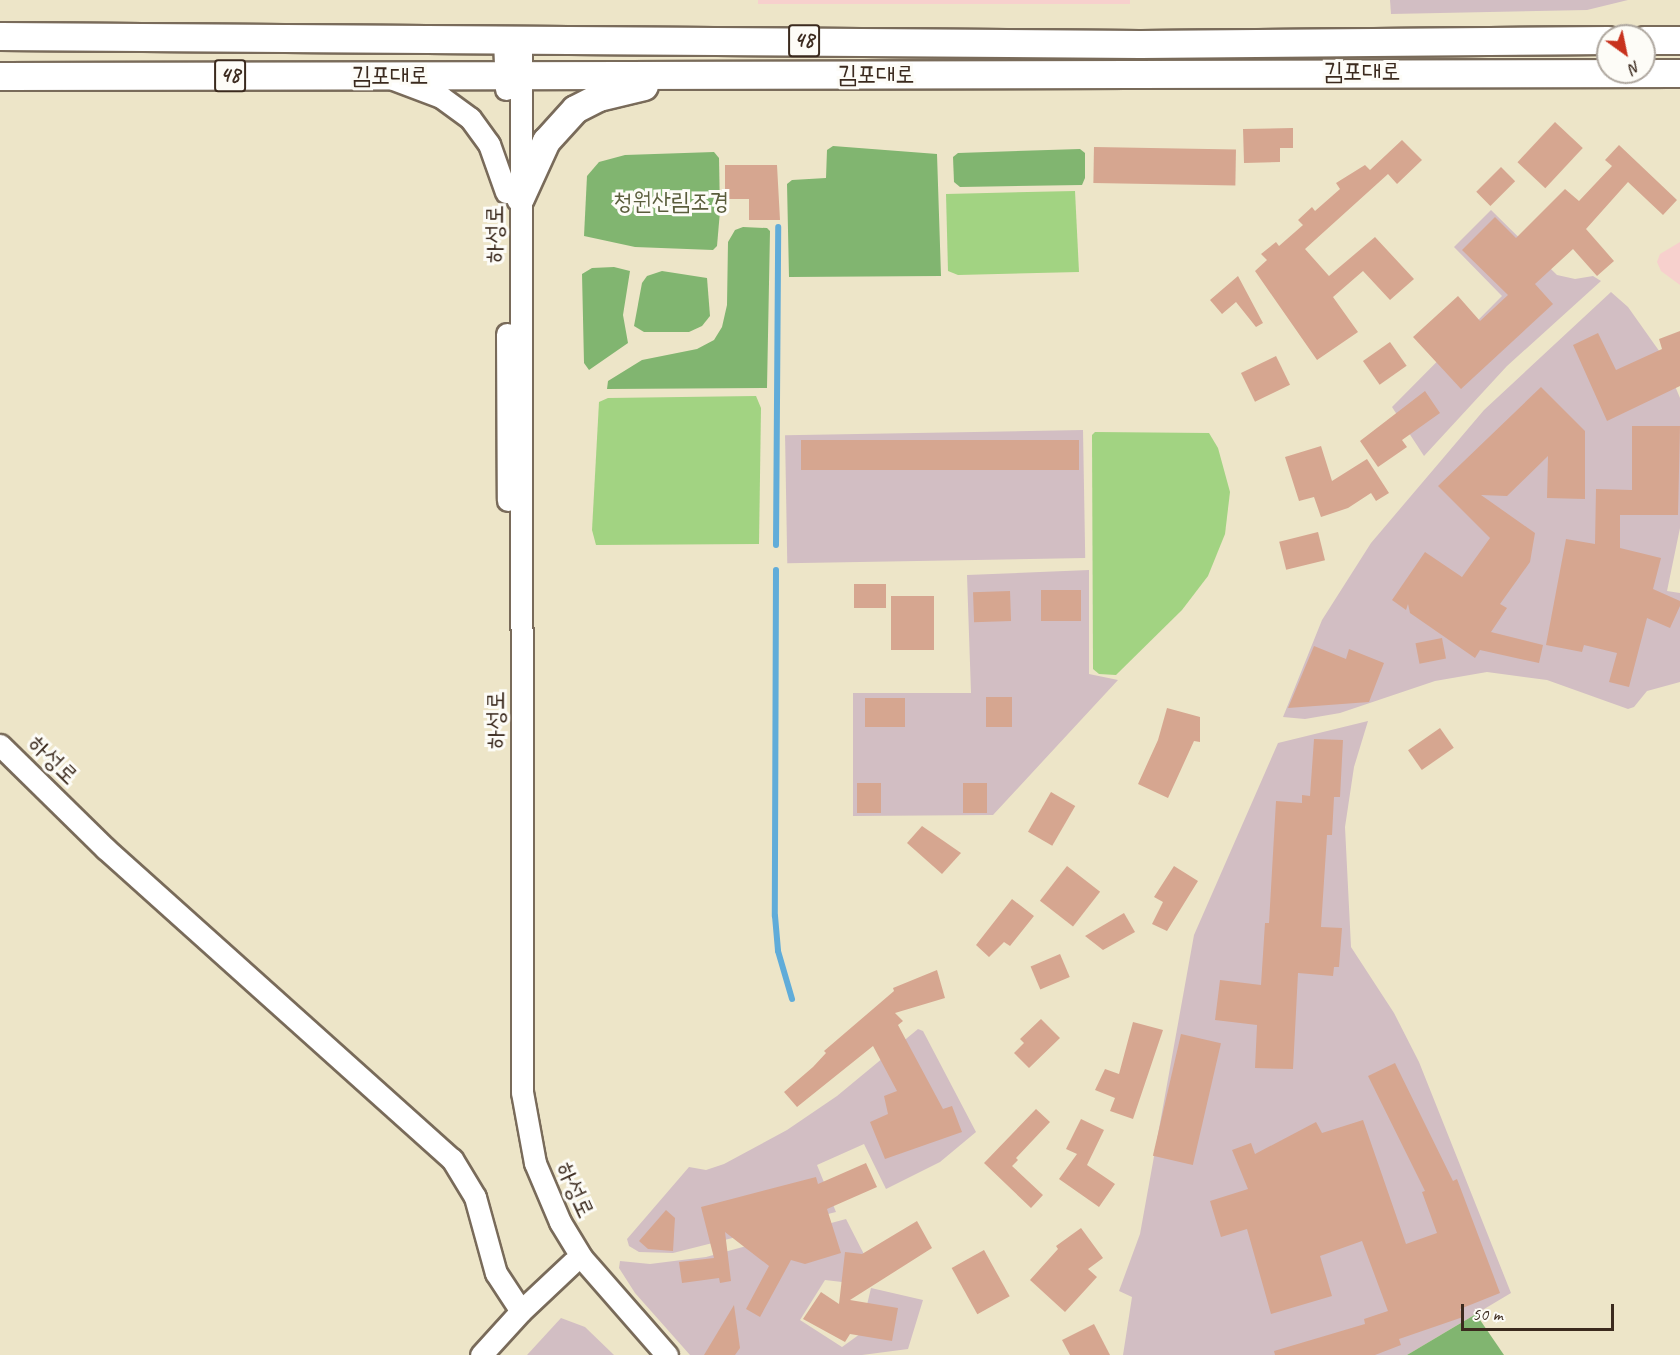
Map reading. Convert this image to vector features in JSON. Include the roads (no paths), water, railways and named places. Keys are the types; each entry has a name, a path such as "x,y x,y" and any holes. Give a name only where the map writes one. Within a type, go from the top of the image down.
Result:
{"main road":[{"name":"김포대로","path":"0,36 1128,44 1596,40"},
{"path":"1656,40 1680,40"},
{"name":"김포대로","path":"0,76 1680,73"},
{"path":"513,195 546,141 575,108 599,97 689,76"}],"street":[{"name":"하성로","path":"513,39 509,1083 523,1163 545,1218 573,1262 653,1355"},
{"path":"384,76 441,97 470,117 489,144 513,195"},
{"name":"하성로","path":"513,195 522,1092 535,1163 560,1222 582,1258 668,1355"},
{"name":"하성로","path":"0,745 106,849 452,1159 475,1197 496,1273 521,1311"},
{"path":"481,1355 521,1311 573,1262"}],"waterway":[{"path":"776,545 778,227"},
{"path":"776,570 775,916 778,951 792,999"}],"park label":[{"name":"청원산림조경","path":"671,202"}]}
